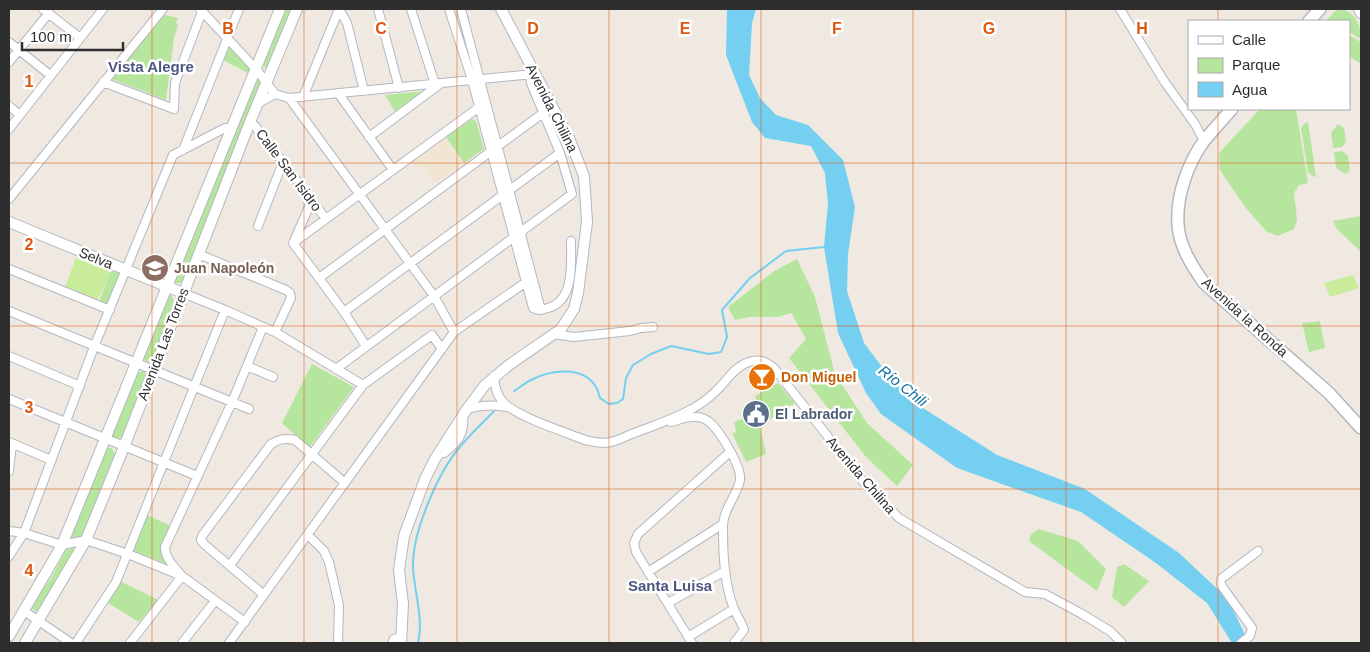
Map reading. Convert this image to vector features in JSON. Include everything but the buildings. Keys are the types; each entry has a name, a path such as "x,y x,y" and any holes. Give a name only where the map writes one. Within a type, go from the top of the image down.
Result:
{"main road":[{"path":"1310,20 1320,9"},
{"name":"Avenida la Ronda","path":"1231,110 1204,141 1192,161 1185,178 1180,198 1178,225 1183,247 1191,265 1204,283 1329,393 1361,428"}],"street":[{"path":"9,129 103,9"},
{"path":"9,198 163,9"},
{"path":"183,150 239,9"},
{"name":"Avenida Las Torres","path":"9,636 62,545 280,9"},
{"name":"Avenida Las Torres","path":"25,643 86,540 257,104 297,9"},
{"path":"339,9 347,23 364,91"},
{"path":"303,97 339,9"},
{"path":"378,9 399,88"},
{"path":"411,9 438,84"},
{"path":"449,9 476,80 498,146 529,280 533,308 541,310 556,306 562,300 570,278 571,241"},
{"path":"461,9 476,80 478,108 502,196 517,234"},
{"name":"Avenida Chilina","path":"402,640 402,596 399,570 401,549 425,479 435,459 464,412 485,385 494,376 561,329 574,309 578,293 587,222 584,176 569,138 532,74 501,9"},
{"path":"1120,9 1164,81 1196,124 1204,141"},
{"path":"1359,9 1361,13"},
{"path":"104,82 174,109 175,83 202,10 256,69 275,94 289,98 532,74 531,83 560,153 572,194 336,369"},
{"path":"9,62 46,11 80,38"},
{"path":"9,42 50,75"},
{"path":"369,137 438,84"},
{"path":"257,104 275,94"},
{"path":"338,94 393,170"},
{"path":"289,98 434,296 454,332"},
{"path":"9,106 20,114"},
{"path":"294,243 478,108"},
{"path":"319,278 543,113"},
{"name":"Calle San Isidro","path":"250,122 326,219"},
{"path":"9,556 24,533 94,347 173,155 225,128 232,128"},
{"path":"344,312 560,153"},
{"path":"258,226 283,162"},
{"path":"294,243 312,200"},
{"name":"Selva","path":"9,222 182,293"},
{"path":"294,243 366,346"},
{"path":"198,254 286,290 290,294 291,298 275,332"},
{"path":"9,269 110,310"},
{"path":"229,643 454,332 529,280"},
{"path":"182,293 275,332 363,385"},
{"path":"76,643 116,582 225,310"},
{"path":"9,311 249,409"},
{"path":"182,576 168,559 165,547 232,402 263,327"},
{"path":"553,334 574,337 653,327"},
{"path":"230,565 363,385 432,335 442,349"},
{"path":"9,356 80,386"},
{"name":"Avenida Chilina","path":"464,412 481,405 495,404 585,440 598,443 612,442 658,424 698,405 715,393 741,366 757,360 765,361 774,368 865,484 899,518 1025,592 1045,594 1110,631 1122,643"},
{"path":"247,366 273,377"},
{"path":"494,376 497,394 509,408"},
{"path":"9,399 197,476"},
{"path":"658,424 697,417 707,421 719,434 738,468 740,479 728,506 723,524 726,570 734,609 744,630 734,643"},
{"path":"264,595 204,544 201,540 202,536 271,444 278,440 287,438 295,440 345,483"},
{"path":"9,471 10,443 51,460"},
{"path":"730,452 638,534 634,548 690,640 734,609"},
{"path":"648,572 723,524"},
{"path":"9,531 24,533 62,545 86,540 128,554 182,576 244,622"},
{"path":"308,535 324,551 329,562 339,605 338,643"},
{"path":"1241,643 1250,636 1252,628 1221,585 1221,579 1258,551"},
{"path":"668,604 726,570"},
{"path":"130,643 182,576"},
{"path":"182,643 215,600"},
{"path":"24,611 71,643"},
{"path":"392,643 394,639 402,640"}],"shaded area":[{"path":"445,137 463,164 435,183 423,165 417,169 411,160"}],"green space":[{"path":"284,9 295,9 268,68 265,68 263,65"},
{"path":"1340,9 1345,10 1353,16 1360,29 1361,39 1350,33 1350,20 1327,20 1334,12"},
{"path":"165,15 178,18 166,100 112,79 126,61 127,55 138,47 149,28"},
{"path":"1350,36 1361,42 1361,64 1350,57"},
{"path":"231,44 251,66 248,73 223,60"},
{"path":"257,78 263,80 183,280 180,283 175,283 174,281"},
{"path":"426,91 395,112 385,95"},
{"path":"1259,110 1296,110 1308,183 1299,185 1294,193 1297,220 1294,229 1278,236 1267,232 1245,207 1220,170 1219,153"},
{"path":"472,119 476,121 484,149 464,163 446,137"},
{"path":"1308,122 1316,177 1308,172 1301,128"},
{"path":"1338,124 1344,128 1346,142 1342,147 1333,148 1331,133"},
{"path":"1342,151 1348,156 1350,170 1346,174 1336,168 1334,152"},
{"path":"1361,216 1361,252 1337,229 1333,221"},
{"path":"78,252 124,272 110,306 99,301 111,271 76,256"},
{"path":"76,258 111,272 97,301 65,287"},
{"path":"797,259 815,297 835,374 867,423 913,465 897,486 866,457 789,358 806,339 791,313 778,317 750,317 735,320 728,307 773,272"},
{"path":"1353,275 1359,288 1330,297 1324,283"},
{"path":"171,295 175,302 152,362 149,363 142,358 166,298"},
{"path":"1320,321 1325,348 1309,352 1302,323"},
{"path":"312,364 354,387 309,448 282,423"},
{"path":"144,371 147,375 122,437 112,438 110,432 137,372"},
{"path":"778,383 795,403 764,423 755,396"},
{"path":"757,413 766,454 746,462 732,433 736,432 734,422"},
{"path":"109,447 115,453 83,537 73,539 70,536 106,449"},
{"path":"147,515 171,526 160,548 166,564 133,550"},
{"path":"1039,529 1078,541 1106,569 1097,591 1029,541 1031,534"},
{"path":"74,548 77,551 39,612 35,611 30,607 51,578 66,550"},
{"path":"1124,564 1149,581 1124,607 1112,597 1117,567"},
{"path":"120,581 158,600 139,622 108,603"}],"water":[{"path":"727,9 756,9 752,23 749,75 760,98 776,115 808,125 843,160 855,207 848,254 847,291 864,343 891,379 912,401 997,455 1085,489 1179,553 1228,599 1249,643 1232,643 1207,603 1156,563 1081,512 957,468 881,414 866,393 838,333 824,247 828,204 825,173 811,146 765,138 752,122 726,55"}],"waterway":[{"path":"514,391 531,380 547,374 575,372 590,380 597,388 600,398 609,404 617,403 623,399 626,378 633,365 651,354 671,346 709,354 721,352 727,337 722,310 750,278 786,251 824,247"},
{"path":"418,643 420,624 413,567 417,537 422,521 435,487 452,458 494,411"}],"place":[{"name":"Juan Napoleón","path":"155,268"},
{"name":"Don Miguel","path":"762,377"},
{"name":"El Labrador","path":"756,414"}],"district":[{"name":"Vista Alegre","path":"151,67"},
{"name":"Santa Luisa","path":"670,586"}],"water label":[{"name":"Río Chili","path":"903,386"}]}
